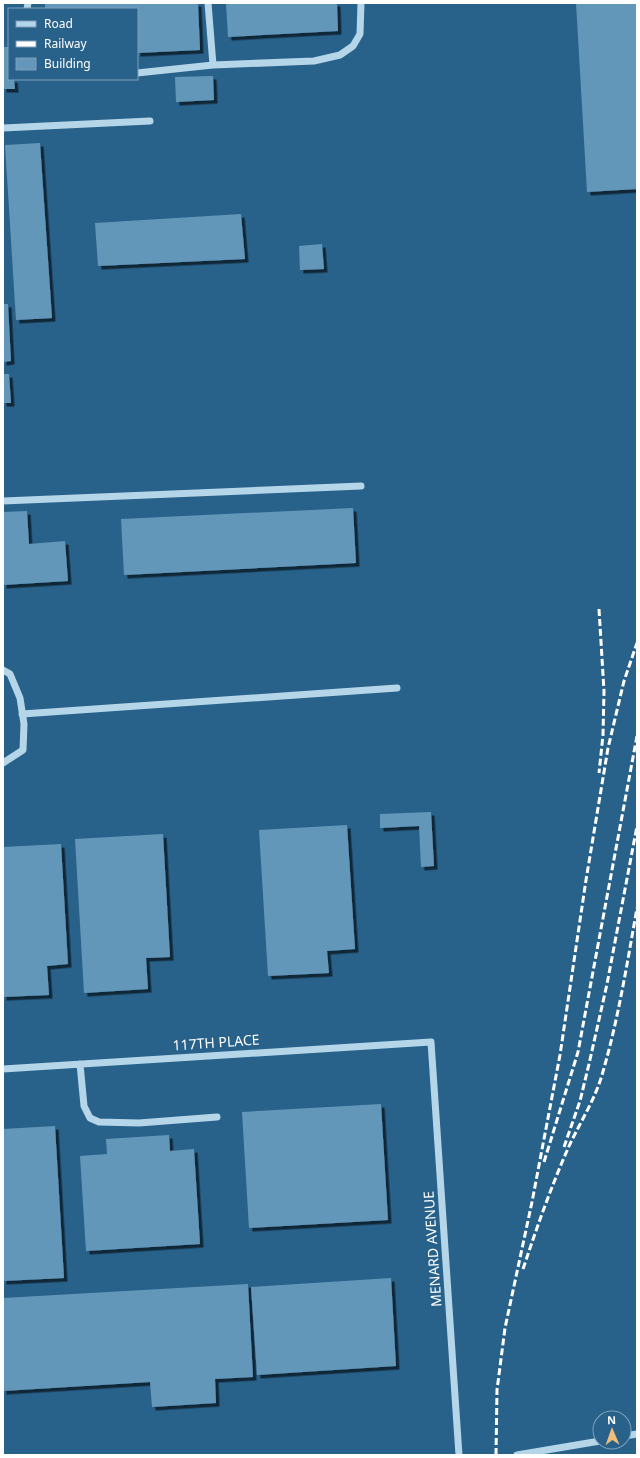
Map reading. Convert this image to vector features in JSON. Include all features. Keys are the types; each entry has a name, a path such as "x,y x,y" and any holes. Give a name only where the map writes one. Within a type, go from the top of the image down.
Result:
{"street":[{"path":"208,3 213,65"},
{"path":"138,73 213,65 314,61 340,55 352,46 360,34 362,3"},
{"path":"3,128 150,121"},
{"path":"3,501 361,486"},
{"path":"3,670 10,674 20,698 24,724 23,750 3,763"},
{"path":"22,714 397,688"},
{"name":"117TH PLACE","path":"3,1069 431,1042"},
{"name":"MENARD AVENUE","path":"431,1042 459,1455"},
{"path":"80,1064 84,1106 90,1118 99,1122 139,1123 217,1116"},
{"path":"517,1455 592,1442"}],"building":[{"path":"45,3 198,3 200,50 138,53 138,8 45,8"},
{"path":"226,3 337,3 338,31 228,37"},
{"path":"576,3 637,3 637,189 587,192"},
{"path":"3,47 8,47 8,80 14,80 15,89 3,89"},
{"path":"213,76 214,100 176,102 175,77"},
{"path":"40,143 52,318 16,320 5,145"},
{"path":"241,214 245,259 98,266 95,223"},
{"path":"322,244 324,269 300,270 299,246"},
{"path":"3,304 8,304 11,361 3,362"},
{"path":"3,374 9,374 11,403 3,403"},
{"path":"353,508 356,563 124,575 121,519"},
{"path":"27,511 29,544 65,541 68,581 3,585 3,512"},
{"path":"431,812 434,866 421,867 419,826 380,828 380,814"},
{"path":"347,825 355,949 327,951 329,973 268,976 259,830"},
{"path":"163,834 170,957 146,958 148,989 84,993 75,839"},
{"path":"61,844 68,964 47,966 49,995 3,997 3,847"},
{"path":"381,1104 388,1220 249,1228 242,1112"},
{"path":"55,1126 64,1278 3,1281 3,1129"},
{"path":"169,1135 170,1151 194,1149 200,1244 86,1251 80,1156 107,1154 106,1139"},
{"path":"391,1278 396,1366 257,1375 251,1287"},
{"path":"248,1284 253,1377 215,1379 216,1403 152,1407 150,1382 3,1391 3,1298"}],"railway":[{"path":"599,609 604,691 603,735 599,773"},
{"path":"496,1455 497,1390 505,1328 532,1202 560,1055 586,880 608,748 624,681 637,643"},
{"path":"544,1162 578,1052 637,736"},
{"path":"564,1147 580,1101 589,1064 607,984 637,826"},
{"path":"523,1269 557,1174 570,1144 592,1101 602,1075 608,1055 626,971 637,908"}]}
